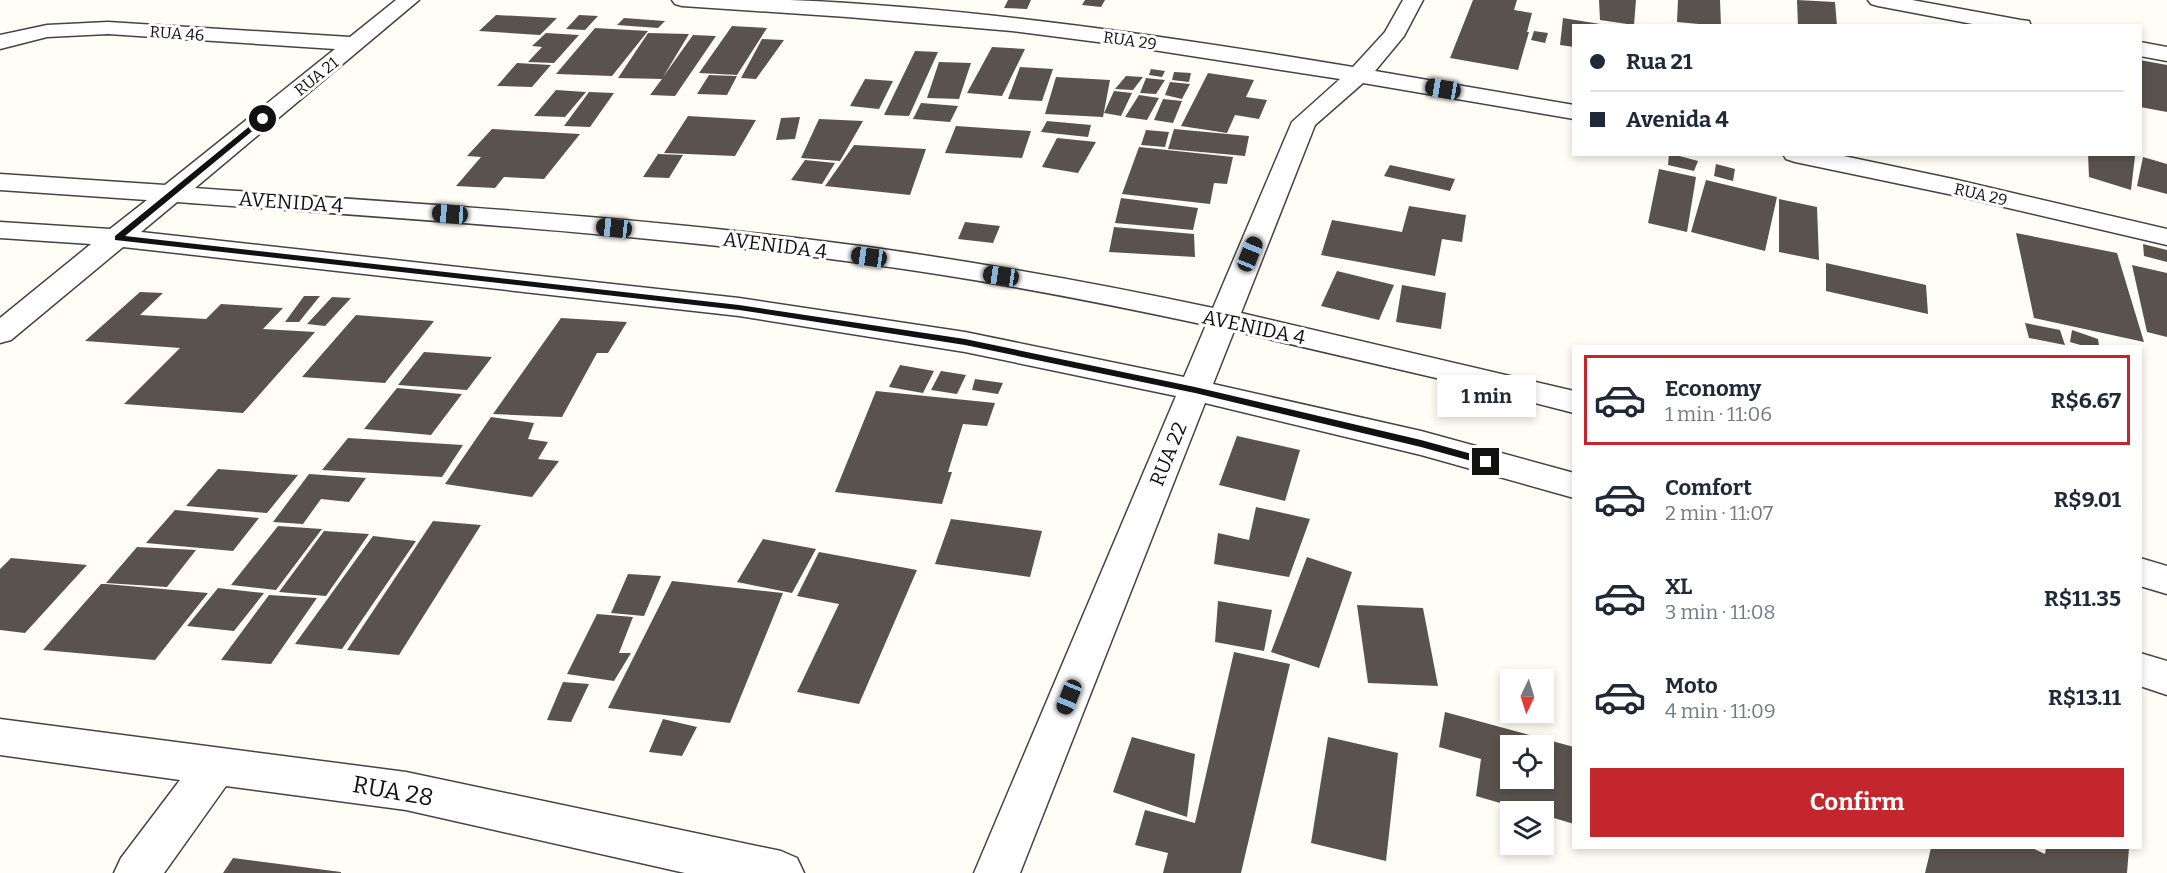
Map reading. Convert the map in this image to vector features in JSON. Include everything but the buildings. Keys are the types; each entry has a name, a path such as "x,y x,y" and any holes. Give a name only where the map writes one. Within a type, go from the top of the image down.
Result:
{"street":[{"name":"RUA 21","path":"0,333 409,0"},
{"name":"RUA 29","path":"682,0 946,18 1120,38 1356,74 1572,112"},
{"name":"RUA 22","path":"997,873 1304,122 1384,50 1405,20 1413,0"},
{"path":"1878,0 2010,24"},
{"name":"RUA 46","path":"0,42 47,31 108,28 354,44"},
{"path":"2142,49 2167,54"},
{"name":"RUA 29","path":"1805,156 1953,187 2167,237"},
{"name":"AVENIDA 4","path":"0,182 567,223 781,245 1001,276 1223,320 1442,368 1572,401"},
{"path":"0,230 118,238 739,307 965,342 1195,390 1421,443 1572,485"},
{"path":"2142,573 2167,580"},
{"path":"2142,670 2167,678"},
{"name":"RUA 28","path":"0,737 406,791 781,873"},
{"path":"137,873 216,765"}],"route":[{"path":"263,119 118,238 739,307 965,342 1195,390 1421,443 1486,462"}]}
